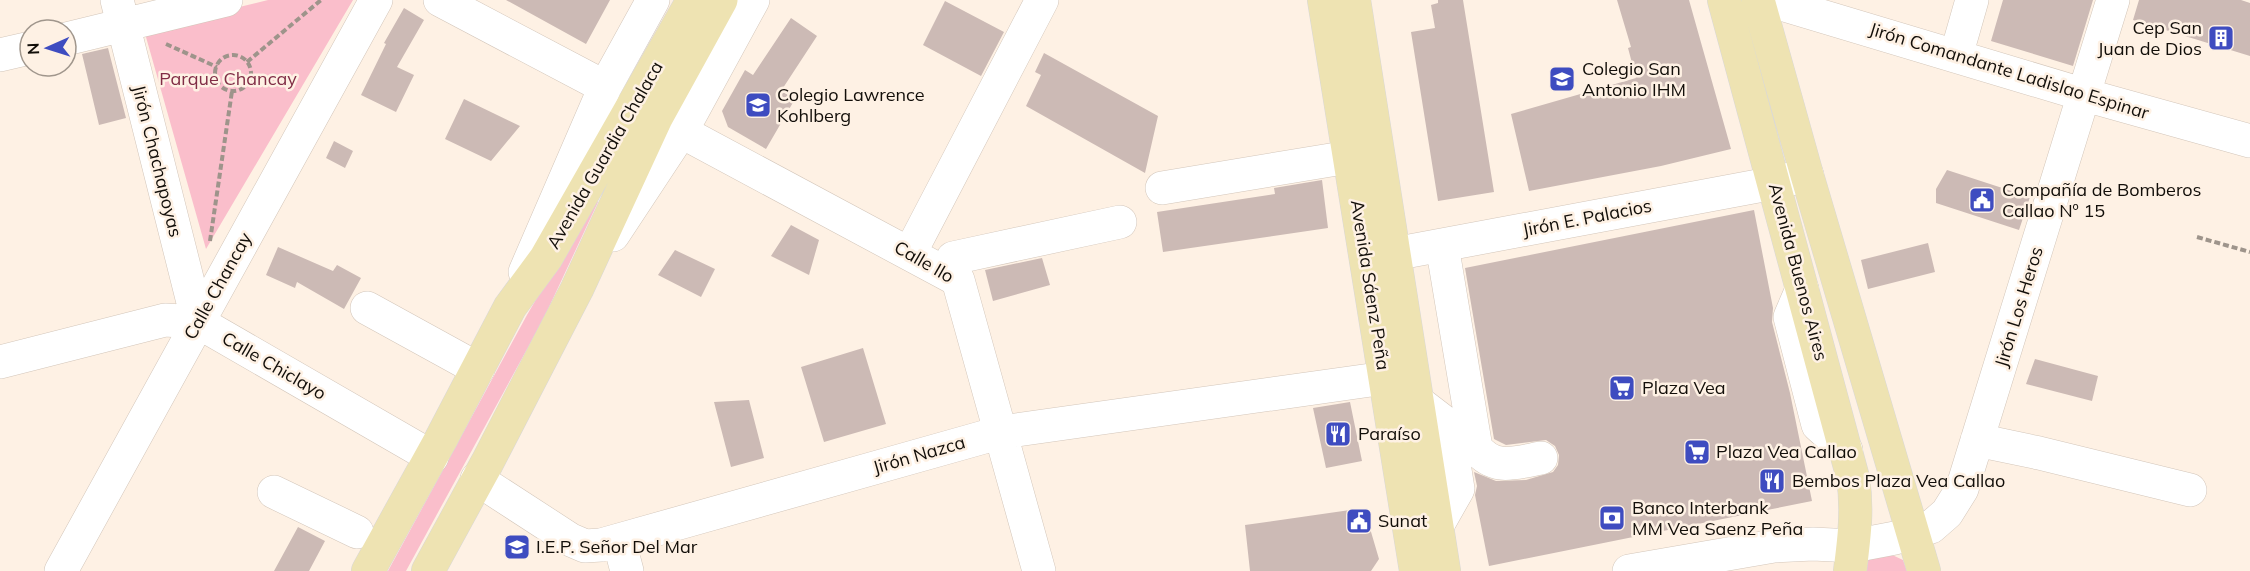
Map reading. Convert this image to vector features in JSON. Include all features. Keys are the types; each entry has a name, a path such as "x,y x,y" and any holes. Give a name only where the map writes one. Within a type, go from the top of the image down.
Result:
{"main road":[{"name":"Avenida Guardia Chalaca","path":"368,571 432,457 510,307 546,258 693,0"},
{"name":"Avenida Guardia Chalaca","path":"428,571 577,289 669,125 721,0"},
{"name":"Avenida Sáenz Peña","path":"1324,0 1349,157 1380,257 1418,402 1444,571"},
{"name":"Avenida Sáenz Peña","path":"1354,0 1380,257 1385,378 1416,571"},
{"name":"Avenida Buenos Aires","path":"1758,0 1807,175 1924,571"},
{"name":"Avenida Buenos Aires","path":"1732,2 1774,183 1846,450 1856,497 1852,559"}],"street":[{"path":"78,33 120,13 226,0"},
{"name":"Calle Chancay","path":"61,571 376,0"},
{"path":"440,0 605,87"},
{"name":"Avenida Guardia Chalaca","path":"510,307 605,87 653,0"},
{"name":"Avenida Guardia Chalaca","path":"669,125 753,0"},
{"path":"910,253 1042,0"},
{"name":"Jirón Comandante Ladislao Espinar","path":"1768,0 2085,95 2250,141"},
{"path":"1956,56 1972,0"},
{"name":"Jirón Los Heros","path":"1629,571 1774,546 1813,544 1852,559 1932,527 1947,513 1962,489 2113,0"},
{"name":"Jirón Chachapoyas","path":"120,13 198,322"},
{"path":"0,55 18,51"},
{"name":"Calle Ilo","path":"669,125 910,253 956,269 1039,571"},
{"path":"1162,188 1349,157"},
{"name":"Jirón E. Palacios","path":"1380,257 1807,175"},
{"path":"936,205 956,269 1120,222"},
{"path":"1442,245 1476,448 1485,458 1496,464 1540,458"},
{"path":"367,308 478,369"},
{"name":"Calle Chiclayo","path":"0,362 165,321 198,322 432,457"},
{"name":"Jirón Nazca","path":"477,479 571,540 623,556 1002,432 1385,378"},
{"path":"1977,440 2190,490"},
{"path":"274,492 357,532"}],"path":[{"path":"247,62 321,0"},
{"path":"165,44 217,67"},
{"path":"237,56 247,62 251,73 247,84 232,91 222,87 218,82 217,67 225,57 237,56"},
{"path":"208,253 232,91"},
{"path":"2197,237 2250,252"}],"green space":[{"name":"Parque Chancay","path":"268,0 353,0 206,249 144,30"},
{"path":"594,200 598,202 543,320 406,571 388,571 527,315"},
{"path":"1888,553 1903,560 1907,571 1856,571 1871,555"}],"building":[{"path":"506,0 610,0 586,44"},
{"path":"1438,0 1463,0 1494,192 1438,201 1411,32 1435,28 1431,5 1438,3"},
{"path":"1617,0 1689,0 1731,149 1661,166 1529,191 1511,114 1636,78 1628,48 1631,47"},
{"path":"2003,0 2093,0 2073,66 1991,41"},
{"name":"Cep San Juan de Dios","path":"2139,0 2241,0 2250,3 2250,56 2133,20"},
{"path":"945,1 1004,32 981,76 923,45"},
{"path":"404,8 424,20 397,67 414,75 396,112 361,95 386,44 384,43"},
{"name":"Colegio Lawrence Kohlberg","path":"791,18 817,36 781,91 795,99 766,149 728,127 722,111 745,70 753,75"},
{"path":"108,48 126,118 99,125 82,54"},
{"path":"1044,53 1158,116 1145,173 1026,106 1041,75 1035,72"},
{"path":"464,99 520,126 491,161 445,139"},
{"path":"334,141 353,151 345,168 326,158"},
{"name":"Compañía de Bomberos Callao Nº 15","path":"1947,170 2030,197 2019,230 1936,203 1936,189"},
{"path":"1322,180 1328,228 1163,252 1157,212 1275,194 1274,188"},
{"name":"Plaza Vea","path":"1754,210 1773,308 1772,322 1790,393 1812,501 1489,566 1475,495 1477,486 1474,472 1496,481 1526,480 1553,472 1558,465 1559,455 1555,446 1546,440 1506,445 1494,439 1465,268"},
{"path":"791,225 819,240 809,275 771,256"},
{"path":"1928,243 1935,272 1868,289 1861,260"},
{"path":"278,247 333,271 337,265 361,278 344,309 297,282 295,288 266,275"},
{"path":"675,250 715,269 701,297 658,275"},
{"path":"1042,258 1050,285 993,301 985,270"},
{"path":"863,348 886,424 824,442 801,367"},
{"path":"2035,359 2098,376 2092,401 2026,384"},
{"path":"749,400 764,458 731,467 714,402"},
{"name":"Paraíso","path":"1350,402 1362,461 1326,468 1313,408"},
{"path":"1364,508 1379,559 1371,571 1250,571 1245,525"},
{"path":"298,527 325,541 309,571 274,571"}],"place":[{"name":"Cep San Juan de Dios","path":"2221,38"},
{"name":"Colegio San Antonio IHM","path":"1562,79"},
{"name":"Colegio Lawrence Kohlberg","path":"758,105"},
{"name":"Compañía de Bomberos Callao Nº 15","path":"1982,200"},
{"name":"Plaza Vea","path":"1622,388"},
{"name":"Paraíso","path":"1338,434"},
{"name":"Plaza Vea Callao","path":"1697,452"},
{"name":"Bembos Plaza Vea Callao","path":"1772,481"},
{"name":"Banco Interbank MM Vea Saenz Peña","path":"1612,518"},
{"name":"Sunat","path":"1359,521"},
{"name":"I.E.P. Señor Del Mar","path":"517,547"}]}
